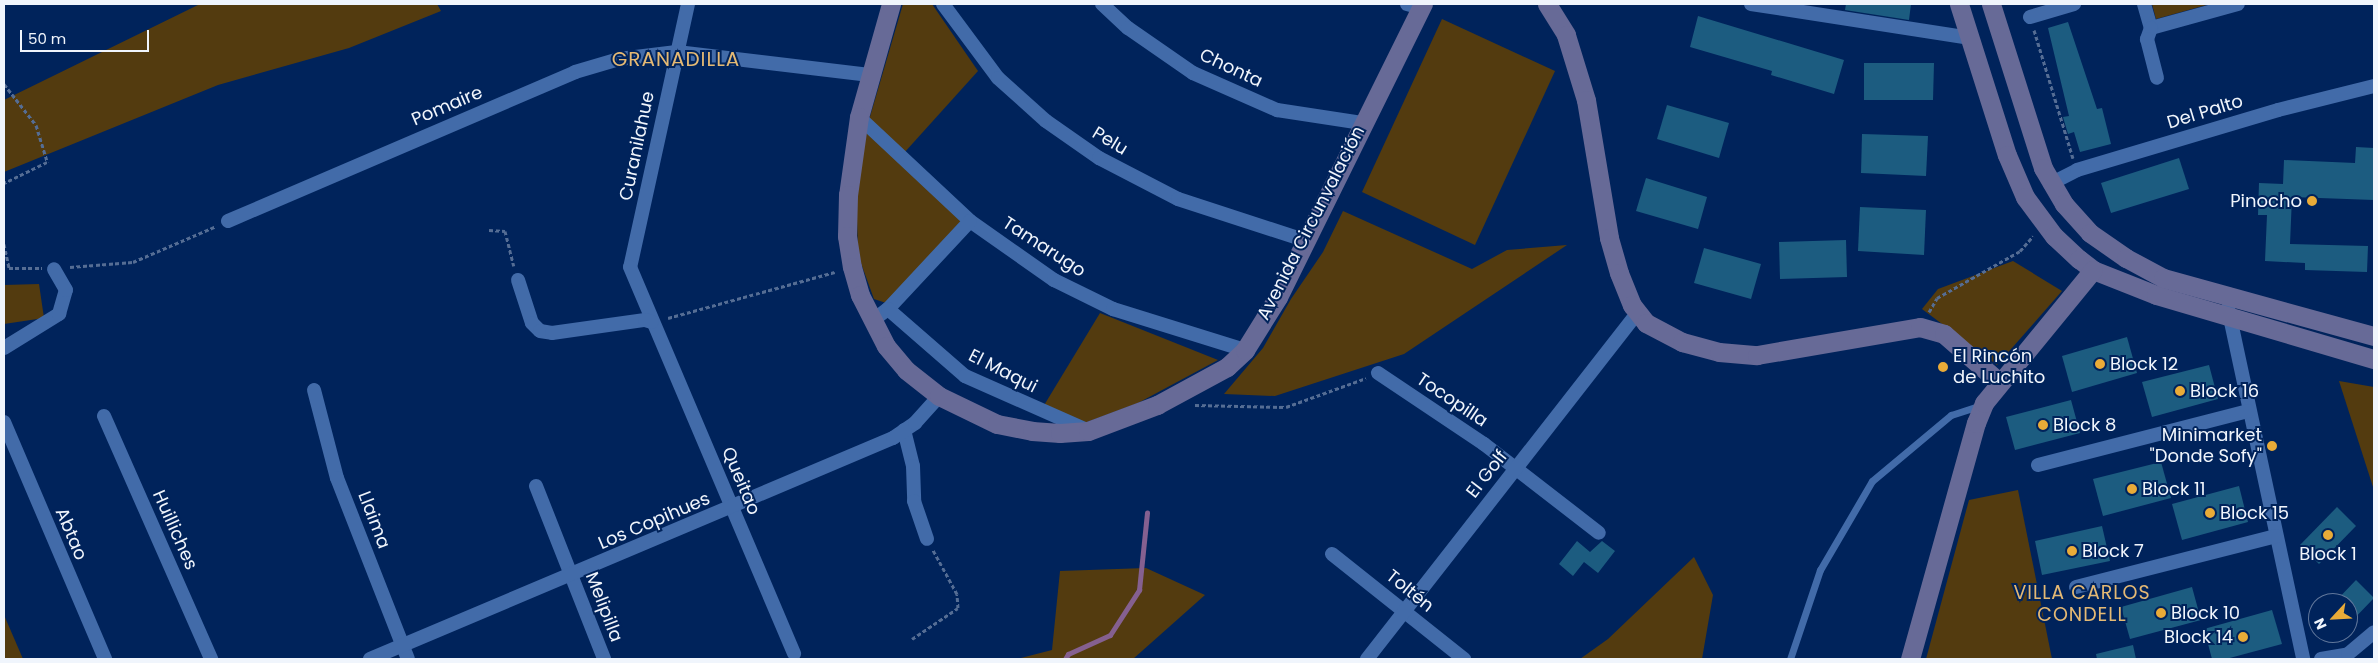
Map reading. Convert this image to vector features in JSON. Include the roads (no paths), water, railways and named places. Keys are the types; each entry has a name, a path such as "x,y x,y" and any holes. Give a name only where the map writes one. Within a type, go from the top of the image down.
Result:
{"street":[{"name":"Curanilahue","path":"630,267 688,4"},
{"name":"Avenida Circunvalación","path":"891,4 859,117 848,196 847,236 852,268 872,321 886,346 906,370 939,396 996,424 1032,432 1088,431 1190,389 1227,366 1245,350 1278,297 1417,5"},
{"name":"Pelu","path":"943,4 998,78 1046,121 1099,158 1178,199 1304,240"},
{"name":"Chonta","path":"1102,4 1128,28 1193,73 1277,110 1362,123"},
{"path":"1547,4 1566,35"},
{"path":"1559,4 1566,35 1586,100 1609,238 1628,296 1637,313 1657,332 1675,340 1719,352 1757,354 1920,327 1944,334 1999,382"},
{"path":"1751,4 1970,38"},
{"path":"1959,4 2007,155 2025,197 2044,224 2066,248 2093,270 2156,295 2374,359"},
{"path":"1990,4 2023,109 2050,184 2078,220 2103,244 2164,278"},
{"path":"2030,17 2074,4"},
{"path":"2144,4 2151,28 2147,39 2157,78"},
{"path":"2151,28 2238,4"},
{"name":"Pomaire","path":"228,221 575,72 619,59 676,52 870,75"},
{"name":"Del Palto","path":"2050,184 2077,170 2278,110 2374,86"},
{"name":"Tamarugo","path":"859,117 970,221 1054,280 1113,309 1245,350"},
{"path":"2078,220 2093,270"},
{"path":"872,321 888,309 970,221"},
{"name":"Queitao","path":"630,267 794,654"},
{"path":"4,348 59,314 66,290 54,269"},
{"path":"2093,270 2164,278 2374,336"},
{"path":"1910,659 1976,423 1984,404 1999,382 2093,270"},
{"path":"518,280 532,323 540,331 552,333 644,320 652,322"},
{"path":"2227,295 2228,315 2303,659"},
{"name":"El Maqui","path":"888,309 965,376 1088,431"},
{"name":"El Golf","path":"1368,659 1637,313"},
{"name":"Tocopilla","path":"1378,373 1515,468 1598,533"},
{"name":"Llaima","path":"314,390 337,478 408,659"},
{"name":"Los Copihues","path":"370,659 572,576 893,438 904,430 939,396"},
{"path":"2038,465 2248,410"},
{"name":"Huilliches","path":"104,416 211,659"},
{"name":"Abtao","path":"4,422 105,659"},
{"path":"904,430 913,466 914,501 928,539"},
{"name":"Melipilla","path":"536,486 604,659"},
{"path":"2076,587 2276,536"},
{"name":"Toltén","path":"1332,554 1464,659"},
{"path":"2321,659 2348,654 2374,632"}],"lane":[{"path":"1790,659 1820,570 1872,481 1951,415 1984,404"}],"waterway":[{"path":"1065,659 1068,654 1110,635 1139,590 1147,512"}],"place":[{"name":"Pinocho","path":"2312,201"},
{"name":"Block 12","path":"2100,364"},
{"name":"El Rincón de Luchito","path":"1943,367"},
{"name":"Block 16","path":"2180,391"},
{"name":"Block 8","path":"2043,425"},
{"name":"Minimarket \"Donde Sofy\"","path":"2272,446"},
{"name":"Block 11","path":"2132,489"},
{"name":"Block 15","path":"2210,513"},
{"name":"Block 1","path":"2328,535"},
{"name":"Block 7","path":"2072,551"},
{"name":"Block 10","path":"2161,613"},
{"name":"Block 14","path":"2243,637"}],"district":[{"name":"GRANADILLA","path":"676,59"},
{"name":"VILLA CARLOS CONDELL","path":"2082,604"}]}
